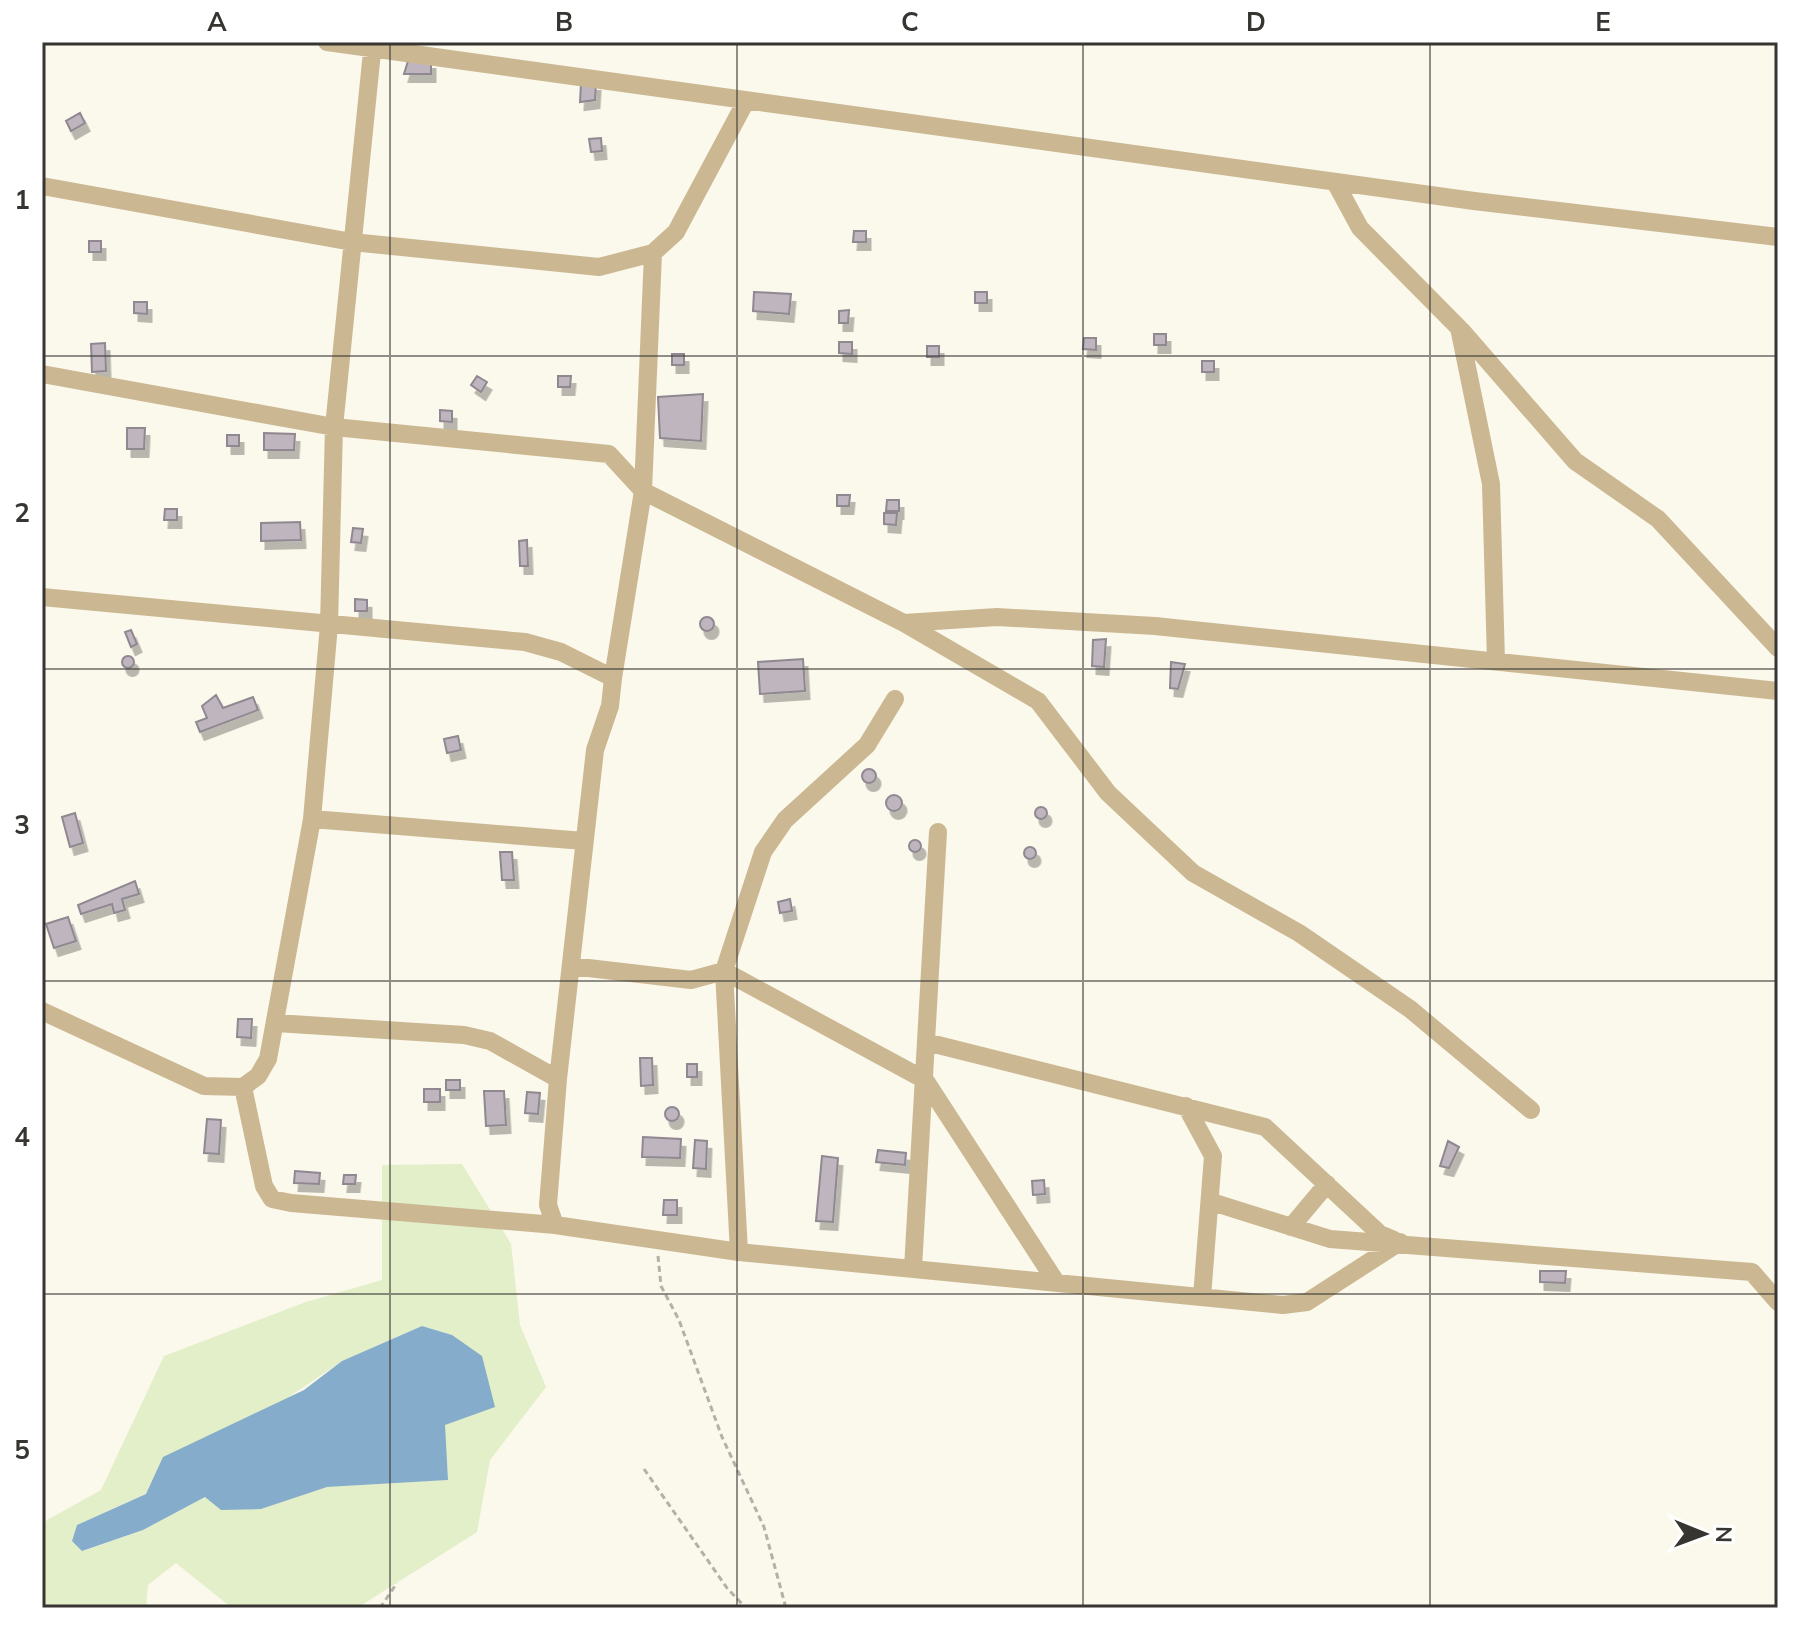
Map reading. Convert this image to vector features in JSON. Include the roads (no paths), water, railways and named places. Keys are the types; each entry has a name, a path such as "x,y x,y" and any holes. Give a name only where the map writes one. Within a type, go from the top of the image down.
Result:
{"street":[{"path":"327,42 1335,182 1778,237"},
{"path":"42,1011 204,1086 243,1087 258,1076 268,1059 312,819 329,625 334,427 373,46"},
{"path":"42,186 352,242 599,267 653,253 676,232 746,101"},
{"path":"1335,182 1360,228 1459,328 1575,461 1658,519 1778,648"},
{"path":"555,1225 548,1205 558,1079 584,841 595,750 610,706 643,491 653,253"},
{"path":"1459,328 1491,484 1496,661"},
{"path":"42,374 334,427 609,454 643,491 904,623 1038,701 1108,793 1193,873 1299,933 1410,1009 1531,1110"},
{"path":"42,597 525,642 561,652 613,678"},
{"path":"904,623 997,617 1155,626 1778,691"},
{"path":"739,1252 724,971 763,852 785,820 867,745 895,699"},
{"path":"312,819 584,841"},
{"path":"913,1268 938,832"},
{"path":"571,966 691,980 724,971 925,1080 1056,1282"},
{"path":"276,1023 464,1035 490,1041 558,1079"},
{"path":"926,1042 1265,1127 1380,1234 1400,1242"},
{"path":"243,1087 264,1186 272,1199 555,1225 739,1252 1283,1305 1307,1302 1400,1242"},
{"path":"1186,1106 1213,1156 1212,1202 1202,1297"},
{"path":"1291,1227 1327,1184"},
{"path":"1212,1202 1330,1239 1400,1242 1752,1272 1778,1302"}],"water":[{"path":"422,1326 452,1335 482,1356 495,1407 445,1425 448,1480 327,1487 261,1509 221,1510 205,1497 143,1530 82,1551 72,1541 77,1525 146,1494 163,1457 304,1390 342,1361"}]}
